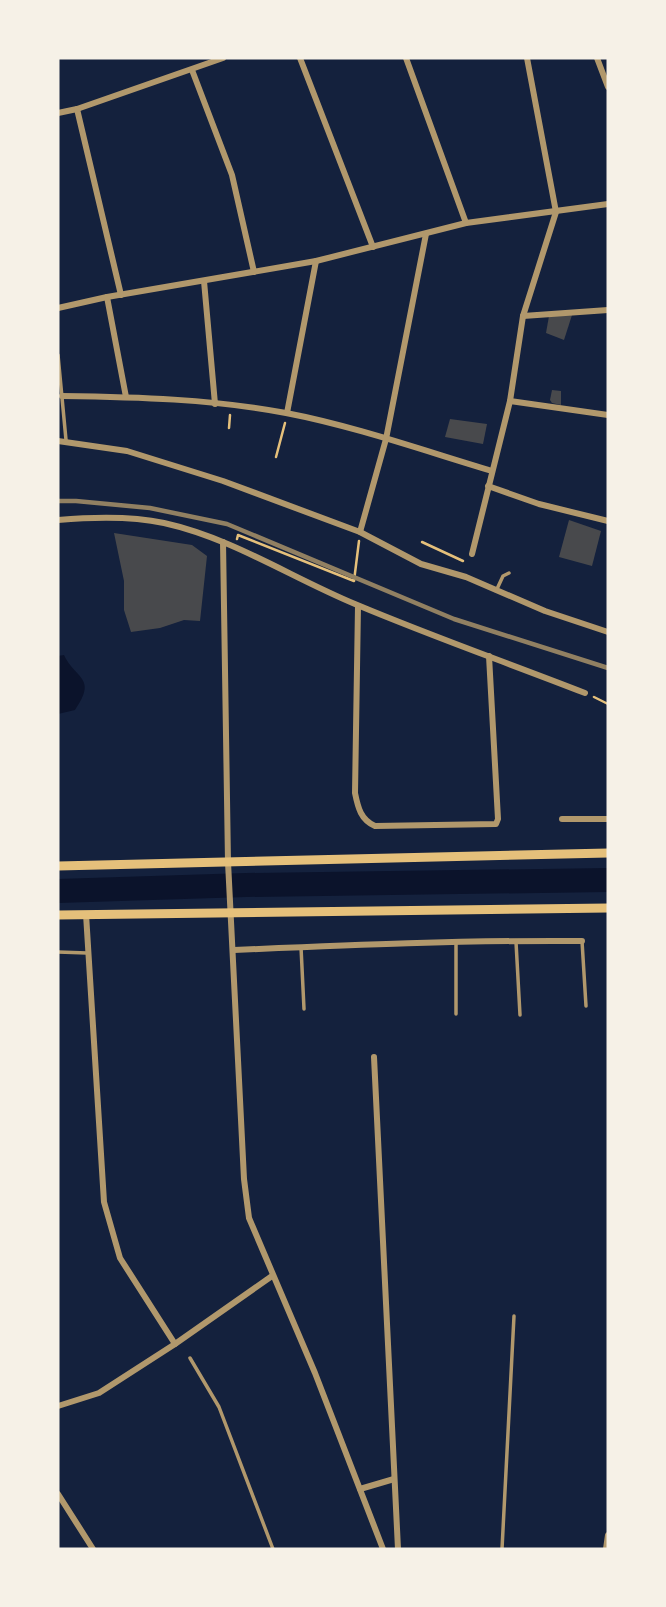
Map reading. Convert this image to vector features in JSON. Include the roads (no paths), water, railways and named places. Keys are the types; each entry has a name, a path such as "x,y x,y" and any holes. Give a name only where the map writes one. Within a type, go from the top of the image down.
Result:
{"main road":[{"path":"58,866 608,853"},
{"path":"58,915 608,908"}],"street":[{"path":"58,113 223,58"},
{"path":"300,58 373,247"},
{"path":"406,58 466,223"},
{"path":"472,554 510,401 523,316 556,212 527,58"},
{"path":"597,58 608,88"},
{"path":"192,69 232,175 254,272"},
{"path":"76,109 121,295"},
{"path":"58,308 316,261 466,223 608,204"},
{"path":"360,534 386,439 426,234"},
{"path":"287,413 316,261"},
{"path":"204,281 215,404"},
{"path":"107,297 126,397"},
{"path":"523,316 608,310"},
{"path":"62,396 126,397 232,405 287,413 492,471"},
{"path":"510,401 608,415"},
{"path":"58,441 66,440 127,451 172,464 360,534 421,564 466,577 545,611 608,632"},
{"path":"488,486 539,504 608,521"},
{"path":"58,520 91,517 163,522 223,542 358,606 585,693"},
{"path":"223,542 228,862 248,1218 315,1373 383,1549"},
{"path":"358,606 355,793 358,808 366,822 375,826 491,826 498,819 489,656"},
{"path":"562,819 608,819"},
{"path":"86,914 104,1202 120,1258 174,1344"},
{"path":"234,950 456,941 582,941"},
{"path":"374,1057 398,1549"},
{"path":"58,1406 99,1393 272,1276"},
{"path":"360,1489 394,1479"},
{"path":"58,1494 93,1549"},
{"path":"606,1549 608,1535"}],"lane":[{"path":"58,355 66,440"},
{"path":"497,591 503,576 509,573"},
{"path":"516,940 520,1015"},
{"path":"456,941 456,1014"},
{"path":"582,941 586,1006"},
{"path":"301,947 304,1009"},
{"path":"58,952 88,953"},
{"path":"502,1549 514,1316"},
{"path":"190,1358 219,1407 273,1549"}],"water":[{"path":"64,655 85,684 85,691 75,710 58,714 58,656"}],"waterway":[{"path":"58,891 246,885 608,880"}],"railway":[{"path":"58,501 150,508 227,524 454,619 608,668"}]}
